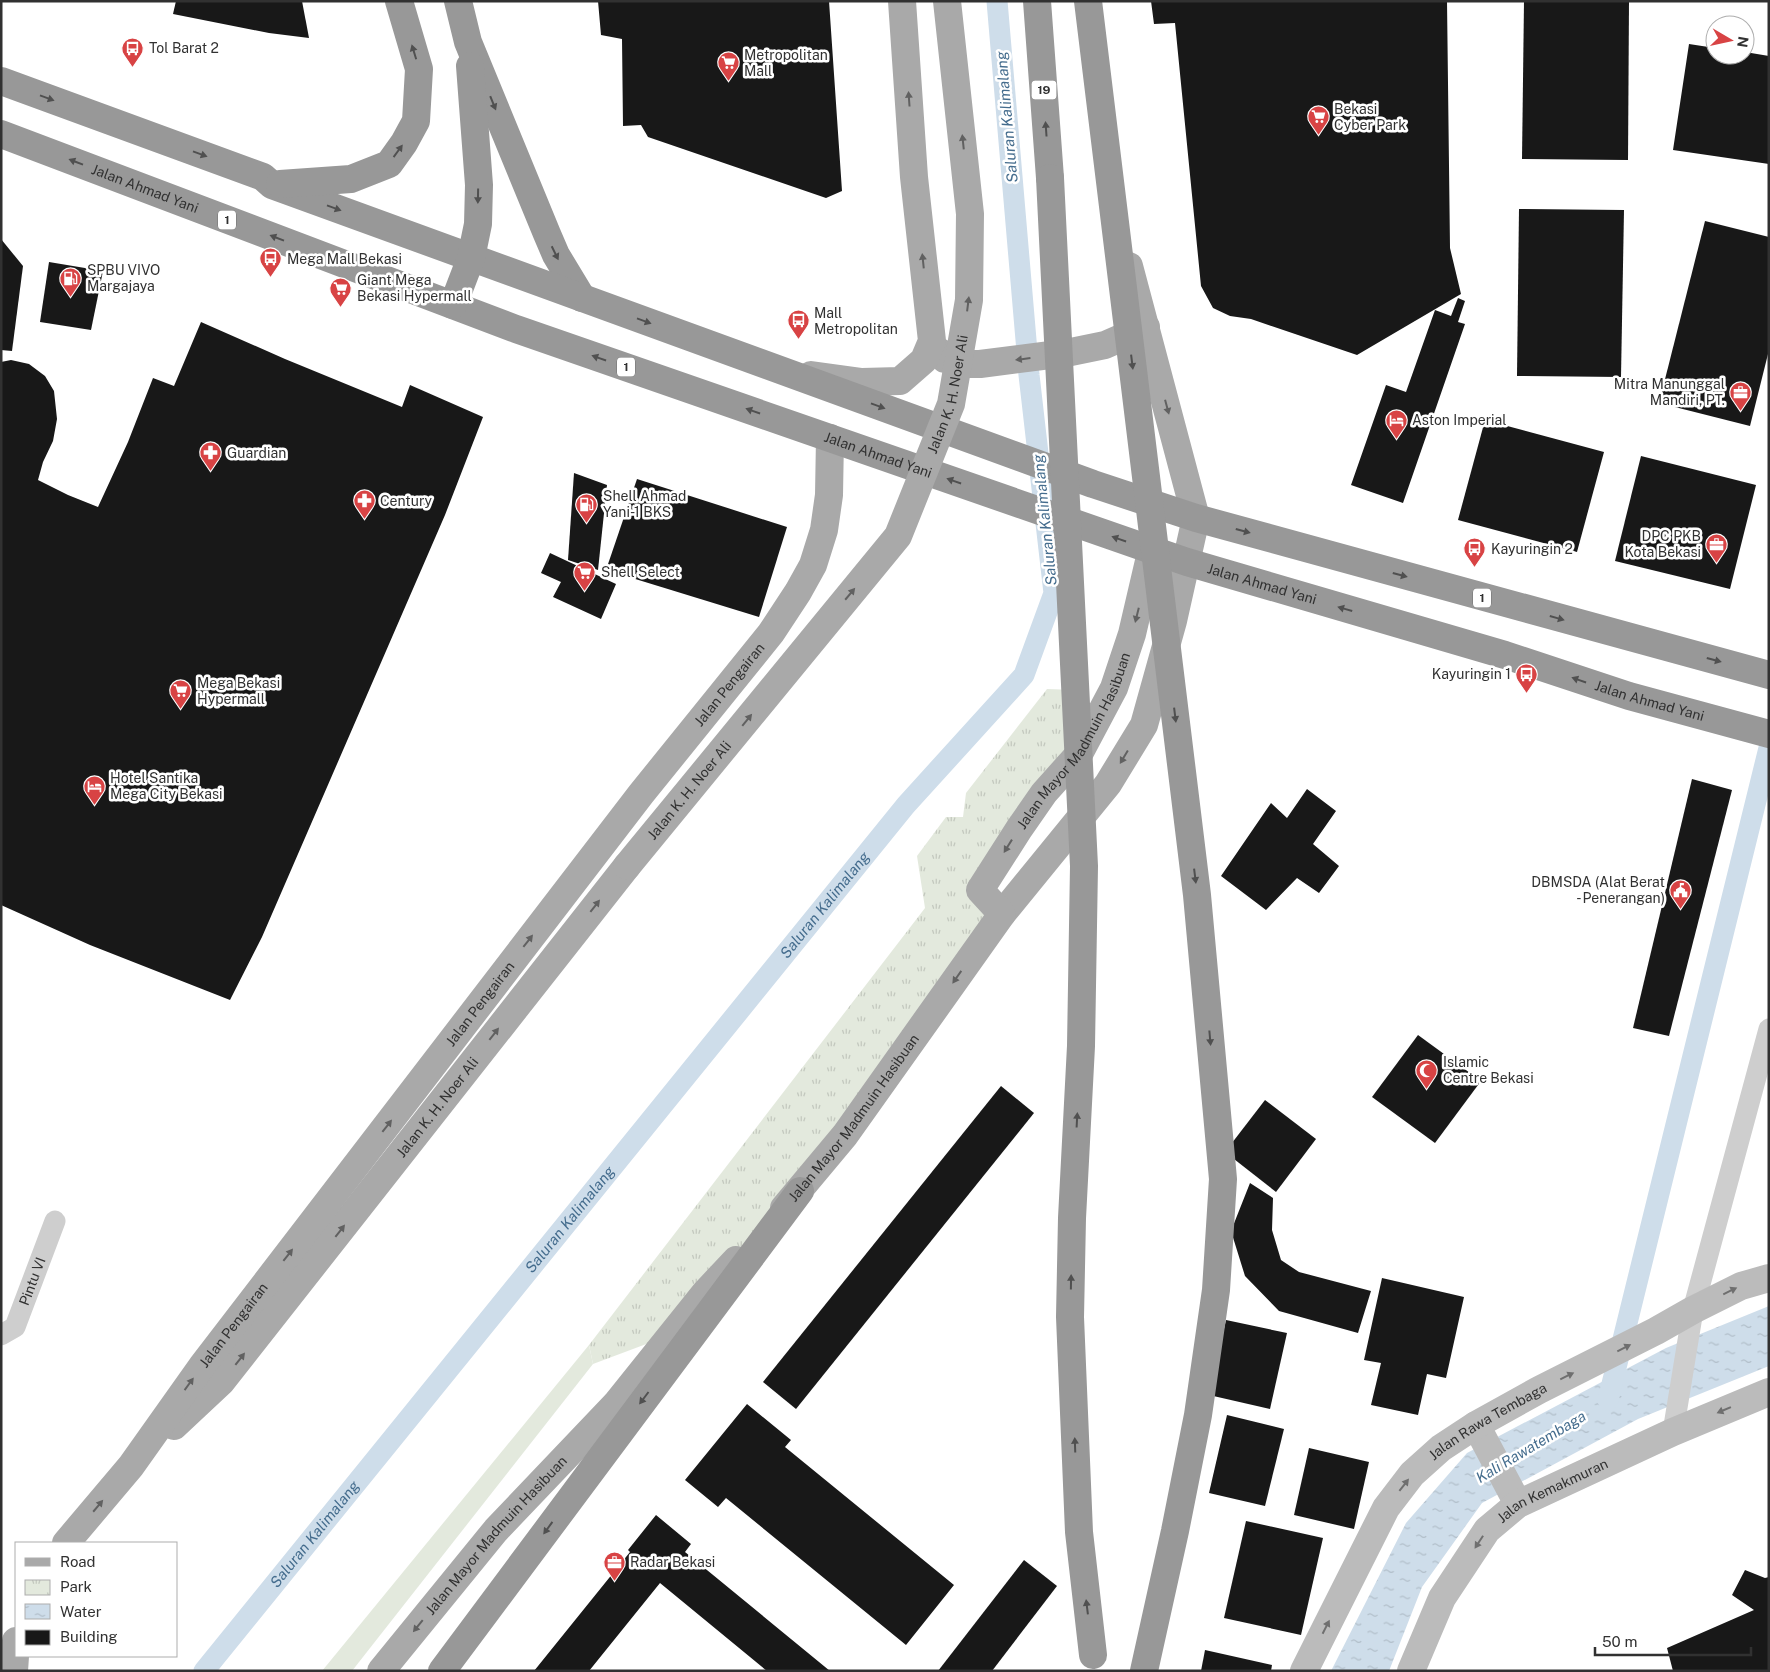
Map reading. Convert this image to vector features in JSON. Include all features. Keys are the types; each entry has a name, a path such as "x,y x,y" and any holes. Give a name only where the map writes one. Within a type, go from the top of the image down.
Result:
{"highway":[{"path":"272,185 351,179 389,164 404,143 416,121 419,69 399,1"},
{"path":"458,1 468,42 556,256 582,298"},
{"name":"19","path":"1037,1 1050,178 1079,754"},
{"path":"1088,1 1197,895 1223,1179 1216,1290 1198,1415 1175,1532 1144,1671"},
{"path":"453,305 471,258 478,224 478,185 468,42"},
{"name":"1","path":"1,81 263,177 272,185 1093,484 1196,518 1769,675"},
{"name":"Jalan Ahmad Yani","path":"1,134 516,329 1187,562 1505,655 1629,696 1765,733"},
{"path":"1079,754 1084,866 1081,1046 1072,1218 1070,1317 1079,1532 1093,1663"},
{"path":"442,1671 800,1191"}],"main road":[{"name":"Jalan K. H. Noer Ali","path":"902,1 928,351"},
{"name":"Jalan K. H. Noer Ali","path":"131,1466 221,1382 627,866 898,536 951,404 969,300 970,214 947,1"},
{"path":"1088,1 1112,208 1146,327 1196,518"},
{"path":"783,371 862,382 900,381 928,351 945,359 965,364 980,364 1066,353 1105,345 1146,327"},
{"name":"Jalan Pengairan","path":"67,1542 131,1466 202,1366 641,794 771,633 813,565 824,530 829,496 830,438"},
{"name":"Jalan Mayor Madmuin Hasibuan","path":"1002,914 980,890 1044,793 1079,754 1114,688 1132,634 1152,550 1156,505"},
{"name":"Jalan Mayor Madmuin Hasibuan","path":"406,1671 705,1293 800,1191 845,1135 1002,914 1108,784 1144,725 1174,621 1196,518"},
{"name":"Jalan Mayor Madmuin Hasibuan","path":"381,1671 496,1530 616,1404"},
{"path":"14,1671 15,1656"}],"street":[{"path":"1674,1421 1691,1319 1769,1029"},
{"name":"Pintu VI","path":"1,1335 15,1327 55,1222"},
{"name":"Jalan Rawa Tembaga","path":"1304,1671 1386,1508 1412,1474 1440,1448 1479,1430 1539,1390 1656,1331 1691,1319 1741,1286 1769,1278"},
{"name":"Jalan Kemakmuran","path":"1411,1671 1442,1598 1486,1530 1514,1497 1674,1421 1769,1392"},
{"path":"1479,1430 1514,1497"}],"green space":[{"path":"1047,689 1075,690 1079,754 980,890 1002,914 673,1334 593,1364 589,1345 925,908 917,856 946,817 963,817 966,793"},
{"path":"589,1345 593,1364 352,1671 322,1671"}],"water":[{"name":"Kali Rawatembaga","path":"1769,1306 1769,1366 1638,1419 1482,1503 1422,1587 1389,1671 1331,1671 1406,1523 1467,1453 1666,1348"}],"building":[{"path":"176,1 302,1 309,38 269,33 173,14"},
{"name":"Metropolitan Mall","path":"598,1 829,1 842,191 826,198 648,137 641,125 623,126 622,39 601,35"},
{"name":"Bekasi Cyber Park","path":"1151,1 1447,1 1450,248 1461,294 1357,355 1251,319 1230,316 1213,308 1201,286 1175,23 1154,24"},
{"path":"1524,1 1629,1 1628,160 1522,159"},
{"path":"1689,44 1705,46 1705,65 1755,65 1755,54 1769,56 1769,164 1673,150"},
{"path":"1519,209 1624,210 1621,377 1517,376"},
{"path":"1705,221 1769,237 1769,350 1750,426 1659,403"},
{"path":"1,239 23,266 12,351 1,350"},
{"name":"SPBU VIVO Margajaya","path":"49,262 103,271 91,330 40,322"},
{"name":"Aston Imperial","path":"1458,298 1465,301 1458,322 1465,324 1403,503 1351,485 1386,385 1406,392 1435,310 1451,316"},
{"name":"Mega Bekasi Hypermall","path":"201,322 402,407 410,385 483,417 445,515 262,937 230,1000 90,945 1,905 1,362 11,360 29,364 45,376 54,391 57,419 53,441 43,462 38,480 98,507 128,442 153,378 174,386"},
{"path":"1485,420 1604,452 1577,552 1458,520"},
{"path":"1641,456 1756,485 1730,589 1615,561"},
{"name":"Shell Ahmad Yani-1 BKS","path":"574,473 607,485 598,570 568,560"},
{"path":"637,479 787,527 759,617 606,570"},
{"name":"Shell Select","path":"550,553 616,584 601,619 553,597 561,582 541,573"},
{"name":"DBMSDA (Alat Berat - Penerangan)","path":"1692,779 1732,790 1669,1036 1633,1028"},
{"path":"1307,789 1336,811 1313,844 1339,866 1319,893 1297,878 1266,910 1221,876 1271,803 1287,818"},
{"name":"Islamic Centre Bekasi","path":"1418,1035 1481,1081 1435,1143 1372,1097"},
{"path":"1001,1086 1034,1113 796,1409 763,1382"},
{"path":"1265,1100 1316,1139 1276,1192 1225,1152"},
{"path":"1250,1183 1273,1198 1272,1230 1281,1260 1299,1272 1371,1291 1358,1333 1279,1311 1245,1276 1231,1231"},
{"path":"1382,1278 1464,1297 1446,1378 1427,1374 1418,1415 1371,1405 1381,1363 1364,1360"},
{"path":"1226,1320 1287,1333 1270,1409 1209,1395"},
{"path":"747,1404 791,1440 785,1447 954,1585 906,1645 726,1498 718,1507 685,1480"},
{"path":"1227,1415 1284,1429 1265,1506 1209,1493"},
{"path":"1309,1448 1369,1462 1354,1529 1294,1515"},
{"path":"656,1515 691,1544 685,1552 830,1671 767,1671 660,1583 589,1671 534,1671 630,1552 628,1550"},
{"path":"1246,1521 1323,1538 1301,1635 1224,1618"},
{"path":"1024,1560 1057,1586 992,1671 938,1671"},
{"path":"1745,1570 1765,1578 1769,1577 1769,1671 1673,1671 1667,1648 1754,1610 1732,1595"},
{"path":"1205,1650 1272,1665 1271,1671 1201,1671"}],"waterway":[{"name":"Saluran Kalimalang","path":"204,1671 906,805 1024,675 1054,593 1029,375 997,1"},
{"path":"1608,1400 1769,748"}],"place":[{"name":"Tol Barat 2","path":"133,67"},
{"name":"Metropolitan Mall","path":"728,82"},
{"name":"Bekasi Cyber Park","path":"1318,136"},
{"name":"Mega Mall Bekasi","path":"271,278"},
{"name":"SPBU VIVO Margajaya","path":"71,297"},
{"name":"Giant Mega Bekasi Hypermall","path":"341,307"},
{"name":"Mall Metropolitan","path":"798,340"},
{"name":"Mitra Manunggal Mandiri, PT.","path":"1741,411"},
{"name":"Aston Imperial","path":"1396,439"},
{"name":"Guardian","path":"211,472"},
{"name":"Century","path":"364,520"},
{"name":"Shell Ahmad Yani-1 BKS","path":"587,523"},
{"name":"DPC PKB Kota Bekasi","path":"1717,563"},
{"name":"Kayuringin 2","path":"1475,568"},
{"name":"Shell Select","path":"585,591"},
{"name":"Kayuringin 1","path":"1527,693"},
{"name":"Mega Bekasi Hypermall","path":"181,710"},
{"name":"Hotel Santika Mega City Bekasi","path":"94,805"},
{"name":"DBMSDA (Alat Berat - Penerangan)","path":"1681,909"},
{"name":"Islamic Centre Bekasi","path":"1427,1089"},
{"name":"Radar Bekasi","path":"614,1581"}]}
